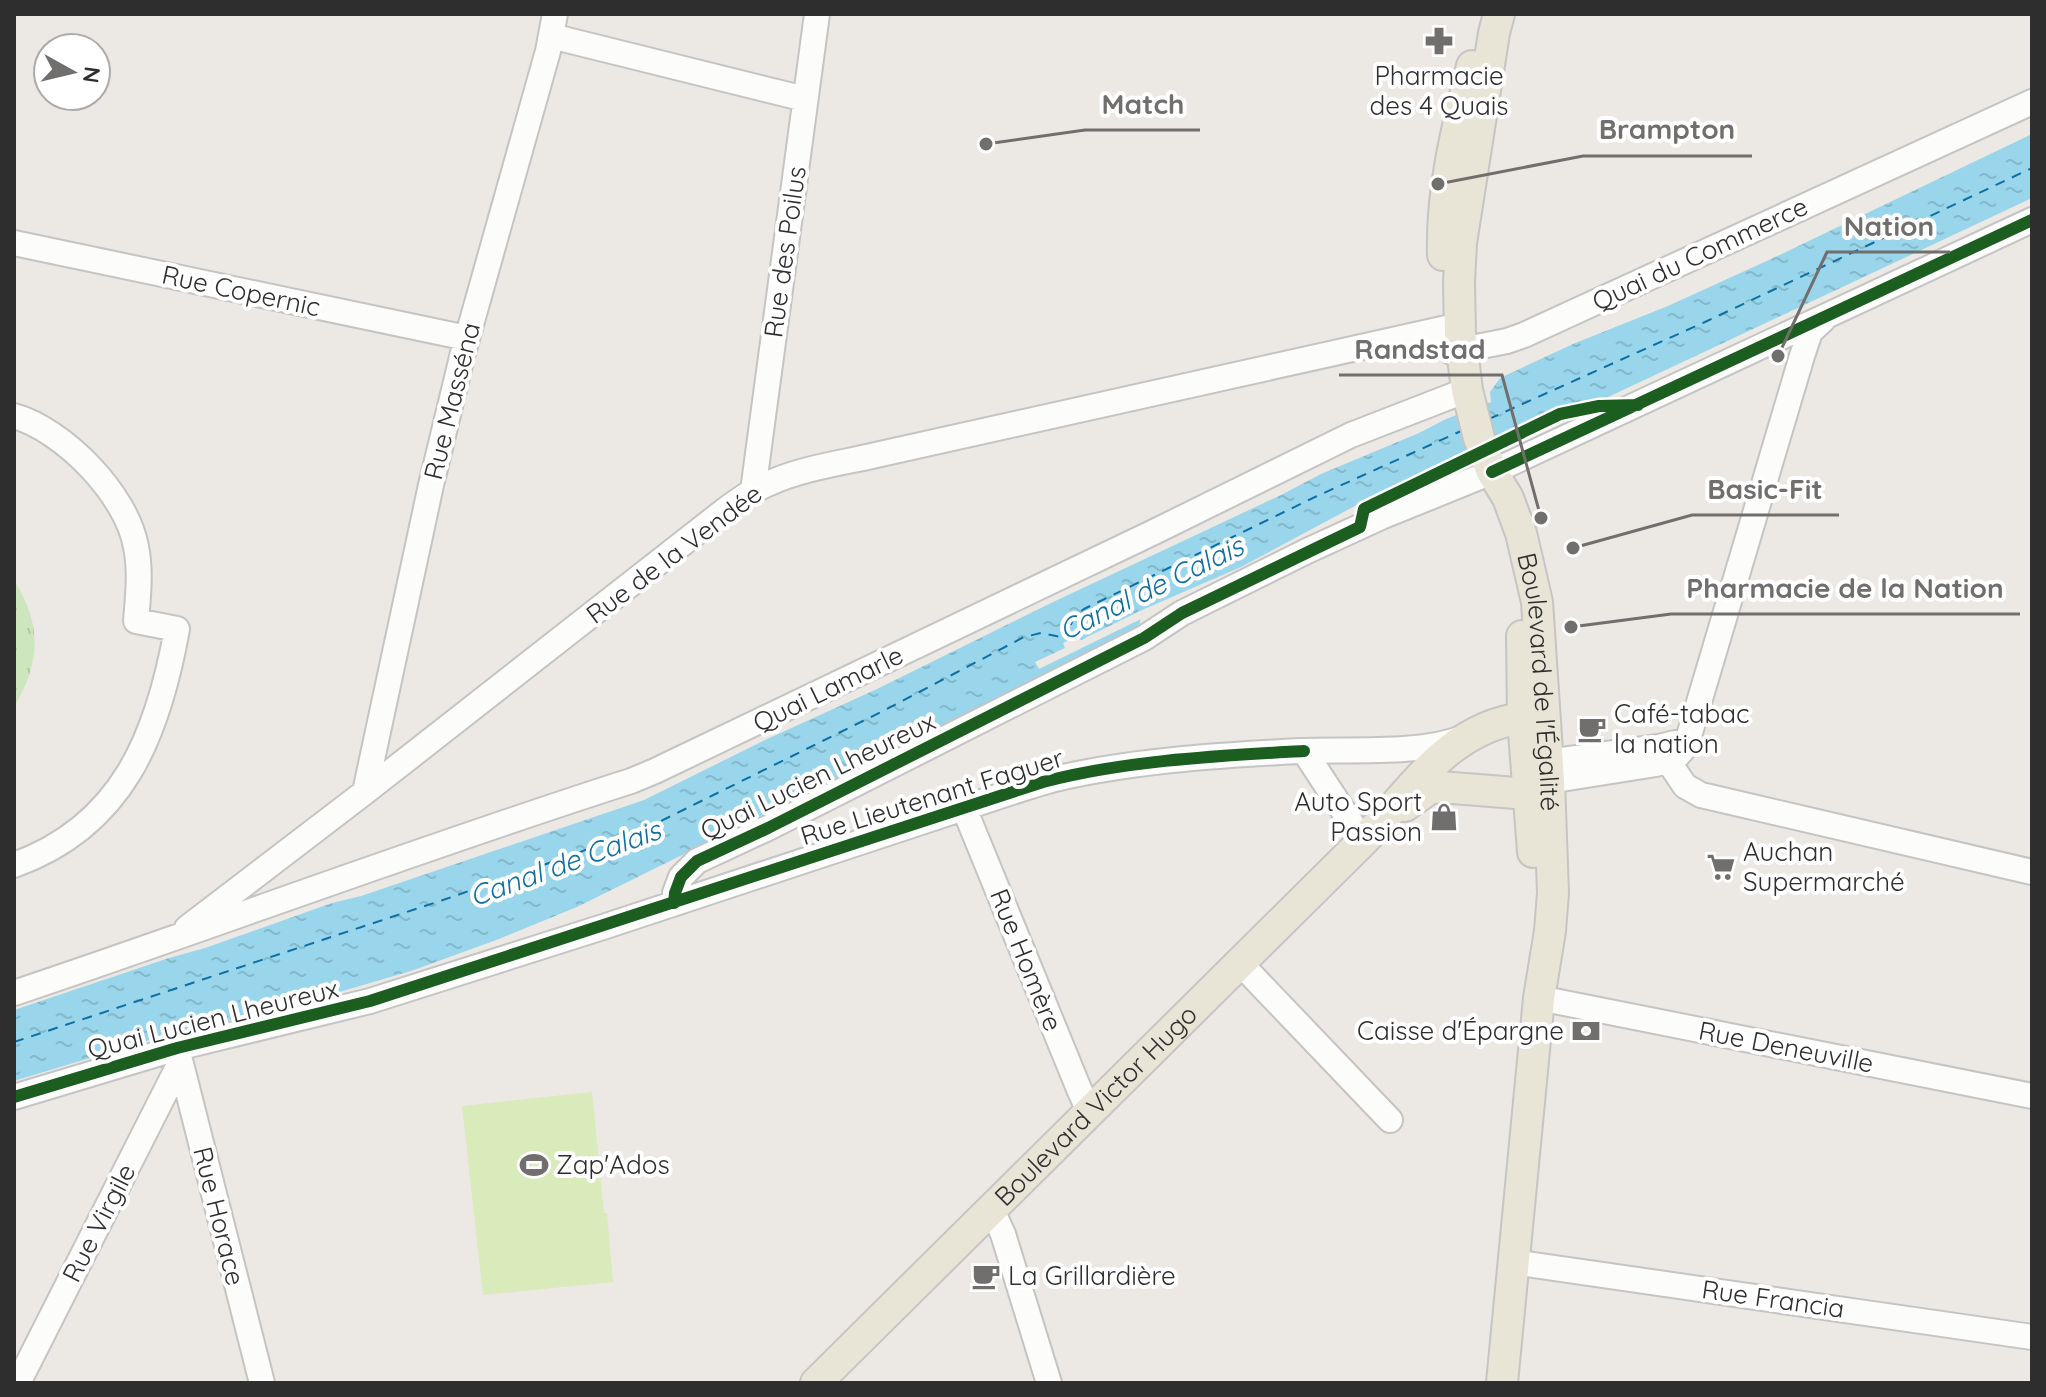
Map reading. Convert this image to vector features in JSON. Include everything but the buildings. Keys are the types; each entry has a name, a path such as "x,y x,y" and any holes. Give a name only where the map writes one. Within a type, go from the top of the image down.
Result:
{"main road":[{"path":"1485,14 1447,184 1442,236 1455,339 1479,438 1492,472"},
{"path":"1455,339 1461,243 1499,14"},
{"name":"Boulevard de l'Égalité","path":"1492,472 1522,613 1533,763 1553,893 1539,998 1502,1383"},
{"name":"Boulevard de l'Égalité","path":"1492,472 1508,498 1521,533 1537,602 1533,763"},
{"name":"Boulevard Victor Hugo","path":"818,1382 1369,834 1437,759 1469,735 1497,722 1533,763 1505,793 1451,787 1429,789 1369,834"}],"street":[{"name":"Rue des Poilus","path":"753,491 817,14"},
{"path":"553,25 805,99"},
{"name":"Rue Masséna","path":"365,792 431,485 467,338 553,25"},
{"name":"Quai du Commerce","path":"1455,339 1507,341 1524,335 2032,102"},
{"name":"Quai Lucien Lheureux","path":"14,1097 179,1056 370,1001 674,903 681,877 697,861 1144,638 1182,613 1307,551 1492,472 2032,220"},
{"name":"Rue Copernic","path":"14,243 467,338"},
{"path":"1533,763 1645,766 1680,740 1693,720 1810,332 1824,318"},
{"name":"Rue de la Vendée","path":"169,941 753,491 780,479 861,458 1455,339"},
{"name":"Quai Lamarle","path":"14,993 655,771 1351,435 1467,390"},
{"path":"14,416 30,421 58,438 99,476 124,509 136,546 139,581 136,621 177,629 164,694 153,724 118,790 98,813 66,839 14,865"},
{"name":"Rue Lieutenant Faguer","path":"674,903 1043,782 1092,771 1304,751 1402,748 1443,744 1469,735"},
{"path":"1304,751 1369,834"},
{"path":"1663,754 1685,786 1701,795 2032,872"},
{"name":"Rue Homère","path":"964,808 1089,1111"},
{"path":"1239,962 1390,1120"},
{"name":"Rue Deneuville","path":"1539,998 2032,1096"},
{"name":"Rue Virgile","path":"18,1383 179,1056"},
{"name":"Rue Horace","path":"179,1056 262,1383"},
{"path":"991,1208 1003,1234 1049,1383"},
{"name":"Rue Francia","path":"1513,1262 2032,1337"}],"green space":[{"path":"14,580 30,612 35,644 29,674 14,707"},
{"name":"Zap'Ados","path":"592,1092 613,1282 483,1295 462,1106"}],"water":[{"name":"Canal de Calais","path":"2032,134 2032,198 1604,399 1567,406 1366,500 1241,567 1142,610 1139,629 577,907 411,971 312,1000 146,1041 14,1081 14,1010 644,800 1321,474 1491,402 1490,392 1500,378 1771,259"}],"pier":[{"path":"1142,610 1141,619 1039,669 1035,662 1065,648 1063,643 1078,635 1081,640"}],"ferry route":[{"path":"1489,419 1705,322 2032,168"},
{"path":"14,1042 443,900 655,824 1024,637 1041,633 1070,639 1072,621 1084,609 1315,497 1461,431"}],"cycle path":[{"path":"1492,472 2032,220"},
{"path":"674,903 681,877 697,861 1144,638 1182,613 1360,527 1364,509 1560,414 1599,406 1638,405"},
{"path":"14,1097 177,1048 370,1001 1043,782 1140,764 1304,751"}],"place":[{"name":"Pharmacie des 4 Quais","path":"1439,41"},
{"name":"Match","path":"986,144"},
{"name":"Brampton","path":"1438,184"},
{"name":"Nation","path":"1778,356"},
{"name":"Randstad","path":"1541,518"},
{"name":"Basic-Fit","path":"1573,548"},
{"name":"Pharmacie de la Nation","path":"1571,627"},
{"name":"Café-tabac la nation","path":"1592,729"},
{"name":"Auto Sport Passion","path":"1444,817"},
{"name":"Auchan Supermarché","path":"1721,867"},
{"name":"Caisse d'Épargne","path":"1586,1031"},
{"name":"Zap'Ados","path":"534,1165"},
{"name":"La Grillardière","path":"986,1276"}]}
